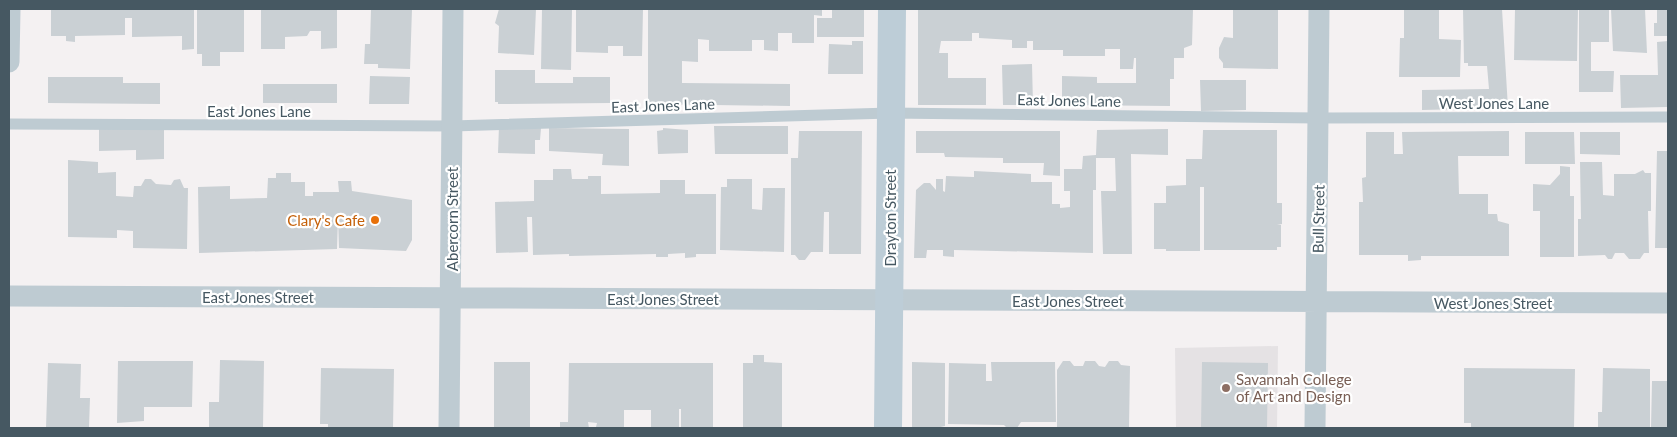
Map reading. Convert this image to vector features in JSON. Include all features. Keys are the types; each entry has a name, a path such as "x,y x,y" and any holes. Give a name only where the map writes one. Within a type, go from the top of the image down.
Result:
{"main road":[{"name":"Drayton Street","path":"888,428 892,9"}],"street":[{"path":"9,62 10,9"},
{"name":"Abercorn Street","path":"449,428 453,9"},
{"name":"Bull Street","path":"1315,428 1319,9"},
{"name":"East Jones Street","path":"9,296 1317,302"},
{"name":"West Jones Street","path":"1317,302 1668,303"}],"lane":[{"name":"East Jones Lane","path":"9,124 452,126 890,113 1319,118"},
{"name":"West Jones Lane","path":"1319,118 1668,117"}],"shaded area":[{"name":"Savannah College of Art and Design","path":"1278,346 1277,428 1176,428 1175,348"}],"building":[{"path":"51,9 194,9 194,49 182,50 182,36 132,37 132,18 125,18 125,35 75,36 75,42 66,41 66,36 51,36"},
{"path":"197,9 244,9 244,52 220,52 220,66 202,66 202,54 197,54"},
{"path":"261,9 337,9 337,48 321,49 321,31 310,31 307,36 285,37 285,49 261,49"},
{"path":"371,9 412,9 410,69 378,68 378,64 364,64 365,44 370,44"},
{"path":"499,9 536,9 534,55 498,53 499,26 495,23"},
{"path":"542,9 572,9 571,70 541,69"},
{"path":"576,9 643,9 642,56 623,56 623,46 608,46 608,53 576,52"},
{"path":"648,9 822,9 822,16 814,15 814,43 792,43 792,33 778,33 778,51 764,50 764,40 752,40 752,51 709,51 709,40 698,39 698,62 682,61 682,83 790,84 790,106 648,104"},
{"path":"832,9 864,9 864,37 817,37 817,18 832,18"},
{"path":"918,9 1193,9 1192,45 1184,48 1184,58 1174,58 1174,79 1170,79 1170,106 1062,105 1062,76 1097,77 1097,83 1136,83 1136,58 1134,58 1133,69 1120,69 1120,49 1105,49 1105,56 1063,56 1063,50 1033,50 1033,41 1027,41 1027,48 1012,48 1012,40 979,38 979,33 972,33 972,41 941,41 939,53 948,53 948,78 986,78 986,105 918,105"},
{"path":"1233,9 1278,9 1278,69 1223,68 1223,63 1219,58 1219,48 1224,37 1233,38"},
{"path":"1404,9 1439,9 1439,39 1461,40 1460,77 1399,77 1400,38 1404,38"},
{"path":"1463,9 1502,9 1508,108 1422,110 1422,90 1489,89 1487,66 1468,66 1468,63 1464,63"},
{"path":"1515,9 1578,9 1577,61 1514,60"},
{"path":"1579,9 1609,9 1609,42 1591,42 1591,71 1614,71 1613,92 1579,92"},
{"path":"1611,9 1645,9 1647,53 1613,51"},
{"path":"1657,9 1668,9 1668,36 1654,36 1654,23 1657,23"},
{"path":"852,41 863,41 863,74 828,74 829,44 852,45"},
{"path":"1668,41 1668,107 1621,108 1620,75 1658,75 1657,42"},
{"path":"1032,64 1033,105 1003,105 1002,65"},
{"path":"495,70 535,70 535,83 573,83 573,77 610,77 610,103 498,104 498,102 495,102"},
{"path":"370,76 410,77 409,104 369,104"},
{"path":"48,77 123,77 123,83 160,83 160,104 48,103"},
{"path":"1200,80 1246,80 1246,110 1201,111"},
{"path":"263,84 337,84 337,103 263,103"},
{"path":"164,126 164,159 136,160 136,150 99,151 99,127"},
{"path":"499,126 541,128 540,140 535,140 535,154 498,153"},
{"path":"714,126 788,126 788,154 715,154"},
{"path":"549,128 629,129 629,166 602,165 603,154 549,151"},
{"path":"663,128 688,130 688,153 658,154 657,131 663,130"},
{"path":"1168,129 1168,155 1131,154 1132,254 1103,254 1101,191 1116,191 1115,158 1096,158 1096,190 1093,190 1093,253 954,250 954,257 943,256 943,250 927,250 926,258 914,258 916,190 924,183 930,183 936,190 936,179 943,179 943,191 945,192 946,176 974,177 974,171 1031,174 1031,182 1052,182 1052,204 1060,204 1060,208 1070,207 1070,191 1064,191 1064,169 1082,169 1083,156 1096,155 1097,130"},
{"path":"1203,130 1277,130 1277,203 1282,203 1282,224 1277,225 1281,225 1281,247 1277,247 1277,250 1204,250 1204,187 1200,187 1200,251 1154,249 1154,203 1166,203 1166,186 1186,185 1186,159 1202,159"},
{"path":"799,131 862,131 861,254 829,254 829,212 824,212 823,252 811,252 805,260 799,260 795,255 791,255 791,158 798,158"},
{"path":"916,131 1060,131 1060,176 1043,175 1044,163 1003,163 1003,158 945,157 944,153 916,153"},
{"path":"1509,131 1509,156 1458,156 1459,194 1488,194 1488,214 1497,214 1498,221 1509,224 1509,256 1421,256 1421,260 1408,261 1408,255 1359,255 1359,202 1363,202 1362,178 1366,177 1366,132 1394,132 1394,154 1403,154 1402,132"},
{"path":"1525,132 1574,132 1575,164 1525,164"},
{"path":"1580,132 1620,132 1620,155 1580,154"},
{"path":"1657,151 1668,151 1668,248 1655,248"},
{"path":"68,160 98,162 98,173 116,172 116,196 133,197 134,186 141,186 145,179 151,179 156,184 171,185 174,180 180,179 184,188 188,188 187,249 133,248 133,231 117,230 117,238 68,237"},
{"path":"1580,162 1602,162 1603,195 1614,196 1614,174 1635,174 1643,170 1645,173 1651,173 1651,211 1648,211 1649,253 1644,253 1640,259 1629,259 1624,253 1615,253 1612,259 1608,259 1605,255 1578,256 1578,219 1581,219"},
{"path":"1560,166 1570,167 1570,196 1574,196 1574,257 1540,257 1540,211 1533,211 1533,184 1550,185 1560,174"},
{"path":"553,169 571,169 572,179 588,179 588,176 601,176 601,194 660,193 660,180 685,180 685,194 716,194 716,254 696,254 696,257 685,258 685,253 668,254 668,257 656,257 656,254 533,255 532,217 527,217 528,252 496,253 495,202 534,201 534,180 553,180"},
{"path":"276,173 291,173 291,182 305,182 305,196 313,196 313,192 339,192 338,181 351,181 352,191 412,200 412,240 406,251 339,248 338,217 337,249 199,253 198,187 230,186 230,199 267,198 268,178 276,178"},
{"path":"727,179 752,179 752,209 762,210 763,188 785,188 784,252 720,250 721,187 727,187"},
{"path":"753,355 764,355 764,362 782,363 782,428 743,428 743,363 753,363"},
{"path":"220,360 264,361 263,428 209,428 209,402 219,402"},
{"path":"118,361 193,361 192,407 144,407 144,421 117,423"},
{"path":"1063,361 1070,361 1074,366 1083,366 1085,361 1095,361 1099,366 1105,367 1109,361 1118,361 1121,365 1130,366 1129,428 1057,427 1057,370"},
{"path":"494,362 530,362 530,428 494,428"},
{"path":"912,362 945,363 945,426 912,428"},
{"path":"991,362 1055,362 1056,422 1021,422 1017,428 1007,428 1004,425 948,424 949,363 986,364 986,381 992,381"},
{"path":"1202,362 1268,363 1267,428 1201,428"},
{"path":"48,363 81,364 80,398 90,398 89,428 46,428"},
{"path":"569,363 713,363 713,428 681,428 681,409 679,409 679,428 651,428 651,410 624,410 624,427 596,427 597,423 588,422 589,428 560,428 560,422 568,422"},
{"path":"321,368 394,369 393,428 328,428 328,424 320,424"},
{"path":"1464,368 1575,369 1574,428 1471,428 1471,423 1464,423"},
{"path":"1603,368 1650,369 1650,428 1598,428 1598,412 1602,412"},
{"path":"1652,381 1668,381 1668,428 1651,428"}],"place":[{"name":"Clary's Cafe","path":"375,220"},
{"name":"Savannah College of Art and Design","path":"1226,388"}]}
